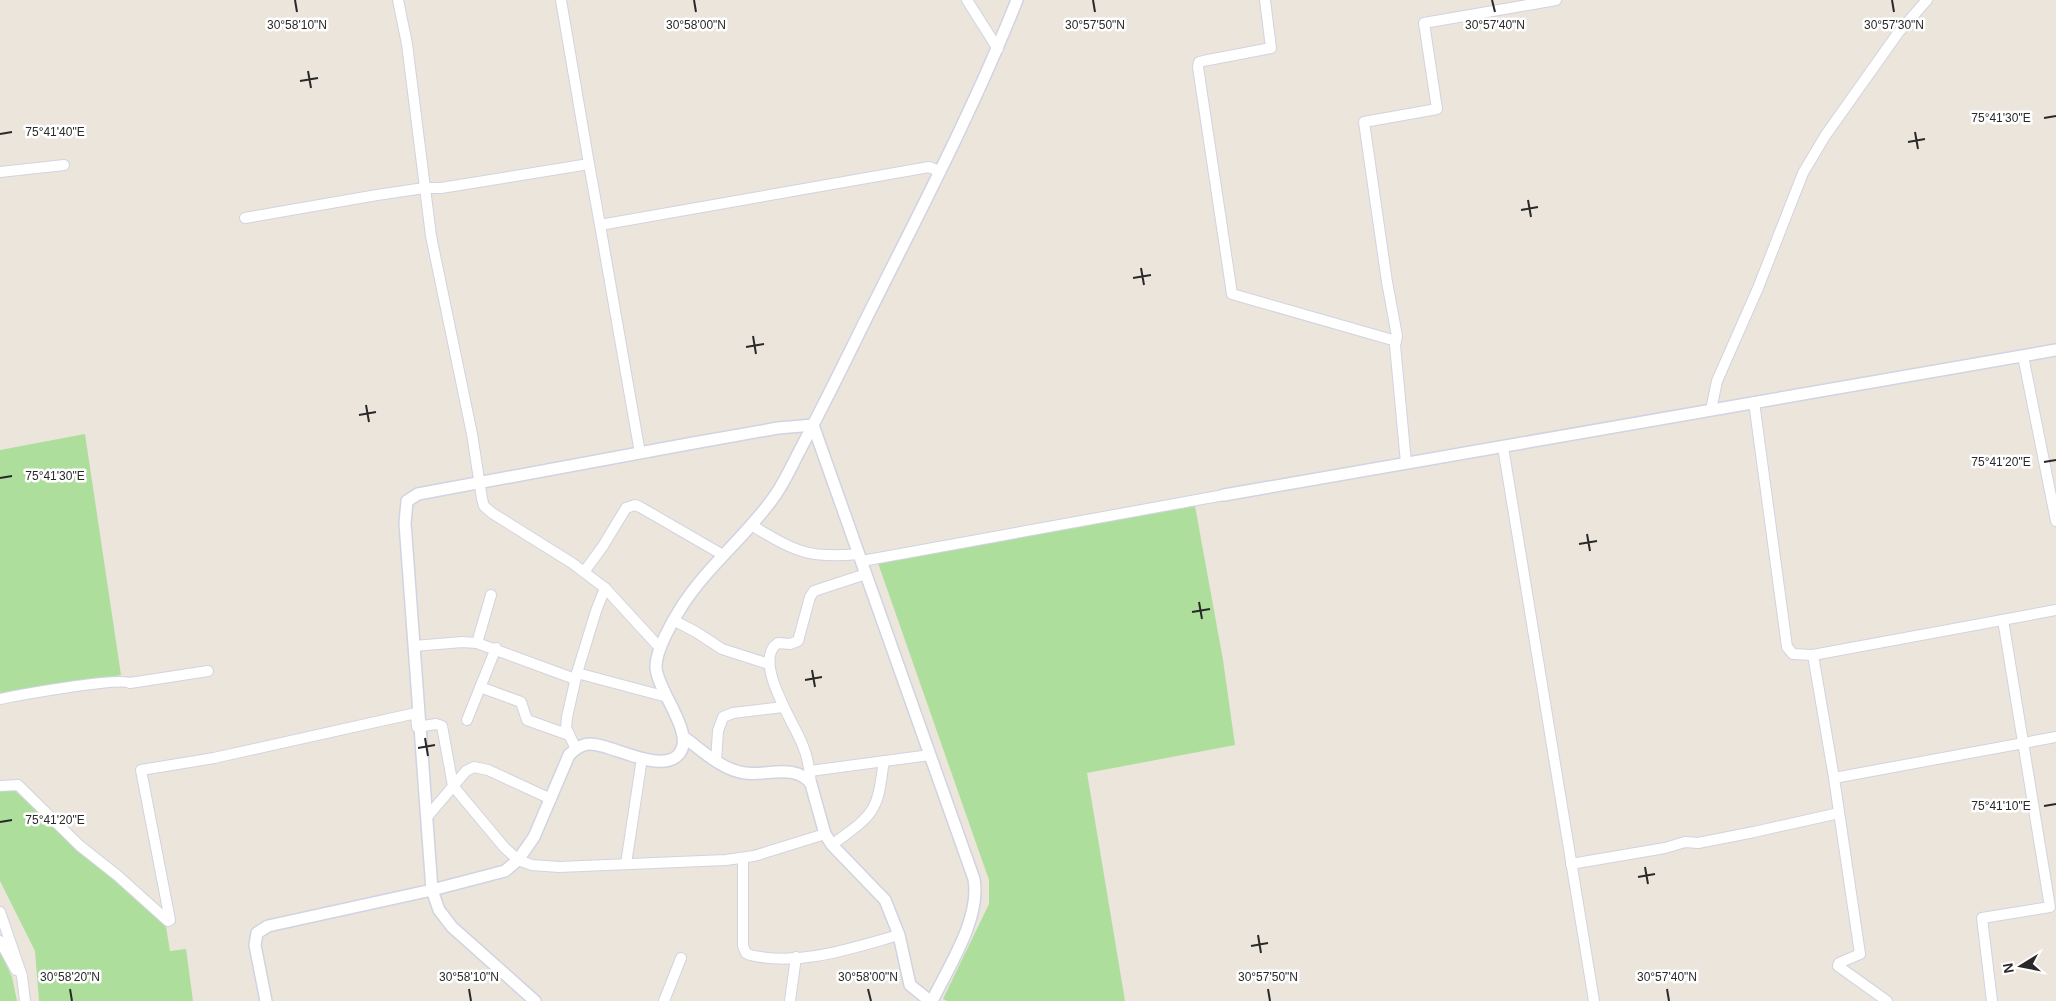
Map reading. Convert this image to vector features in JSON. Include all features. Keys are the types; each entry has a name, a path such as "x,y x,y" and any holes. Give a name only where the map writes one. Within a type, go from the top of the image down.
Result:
{"street":[{"path":"398,0 407,44 431,236 472,434 482,503 487,509 584,572 605,588 660,648"},
{"path":"561,0 640,453"},
{"path":"967,0 998,49"},
{"path":"811,784 807,778 797,773 746,773 734,770 716,761 685,738 656,668 660,648 682,606 722,555 751,526 771,501 813,425 998,49 1017,0"},
{"path":"1265,0 1271,48 1203,61 1199,62 1198,66 1232,294 1396,341"},
{"path":"1406,462 1396,341 1364,122 1437,109 1424,22 1556,0"},
{"path":"1711,410 1717,381 1758,288 1803,173 1825,136 1898,33 1927,0"},
{"path":"245,218 343,200 424,188 441,188 589,164"},
{"path":"0,172 64,165"},
{"path":"600,225 929,168 939,171"},
{"path":"751,526 804,553 860,557 2056,350"},
{"path":"2022,356 2056,521"},
{"path":"1754,402 1787,647 1793,654 1813,655 2056,610"},
{"path":"535,1001 452,927 439,910 432,890 405,523 407,501 418,494 778,428 813,425"},
{"path":"813,425 860,557 974,879 976,896 970,919 931,1001 910,985 899,935 885,900 832,845 825,834 811,784 810,771 803,745 775,687 770,664 771,651 774,646 798,641 811,594 866,574"},
{"path":"1503,446 1594,1001"},
{"path":"584,572 603,546 626,508 635,505 722,555"},
{"path":"576,749 566,728 567,717 576,676 596,610 605,588"},
{"path":"477,643 491,596"},
{"path":"1992,1001 1982,918 2050,907 2003,620"},
{"path":"674,621 696,632 722,649 770,664"},
{"path":"414,646 462,642 477,643 576,676 667,697"},
{"path":"467,720 496,648"},
{"path":"1813,655 1834,778 1860,954 1839,963 1838,966 1887,1001"},
{"path":"0,699 106,682 125,680 130,682 208,671"},
{"path":"480,687 521,702 525,717 530,722 569,736"},
{"path":"716,761 718,731 723,717 734,713 784,707"},
{"path":"0,786 18,785 80,846 118,876 168,921 170,920 141,770 214,758 416,713 417,727 436,724 444,728 448,765 453,786 504,847 518,860 532,864 559,867 743,858 825,834"},
{"path":"266,1001 255,945 257,933 268,926 500,874 518,860 534,837 569,755 576,749 589,744 655,761 673,759 681,752 685,738"},
{"path":"1834,778 2056,738"},
{"path":"810,771 930,755"},
{"path":"626,864 642,758"},
{"path":"832,845 857,825 874,807 878,796 884,761"},
{"path":"427,817 470,768 479,767 551,799"},
{"path":"1571,864 1665,848 1685,842 1698,842 1754,832 1839,813"},
{"path":"743,858 744,949 746,953 756,956 796,957 837,953 899,935"},
{"path":"0,912 22,976 25,1001"},
{"path":"0,941 14,967 22,976"},
{"path":"790,1001 796,957"},
{"path":"664,1001 681,958"}],"green space":[{"path":"85,434 121,675 0,696 0,450"},
{"path":"1195,506 1223,660 1235,745 1087,773 1125,1001 947,1001 943,999 989,904 989,880 878,563"},
{"path":"14,790 166,927 170,951 186,949 193,1001 39,1001 35,951 0,881 0,791"},
{"path":"0,952 12,977 17,1001 0,1001"}]}
